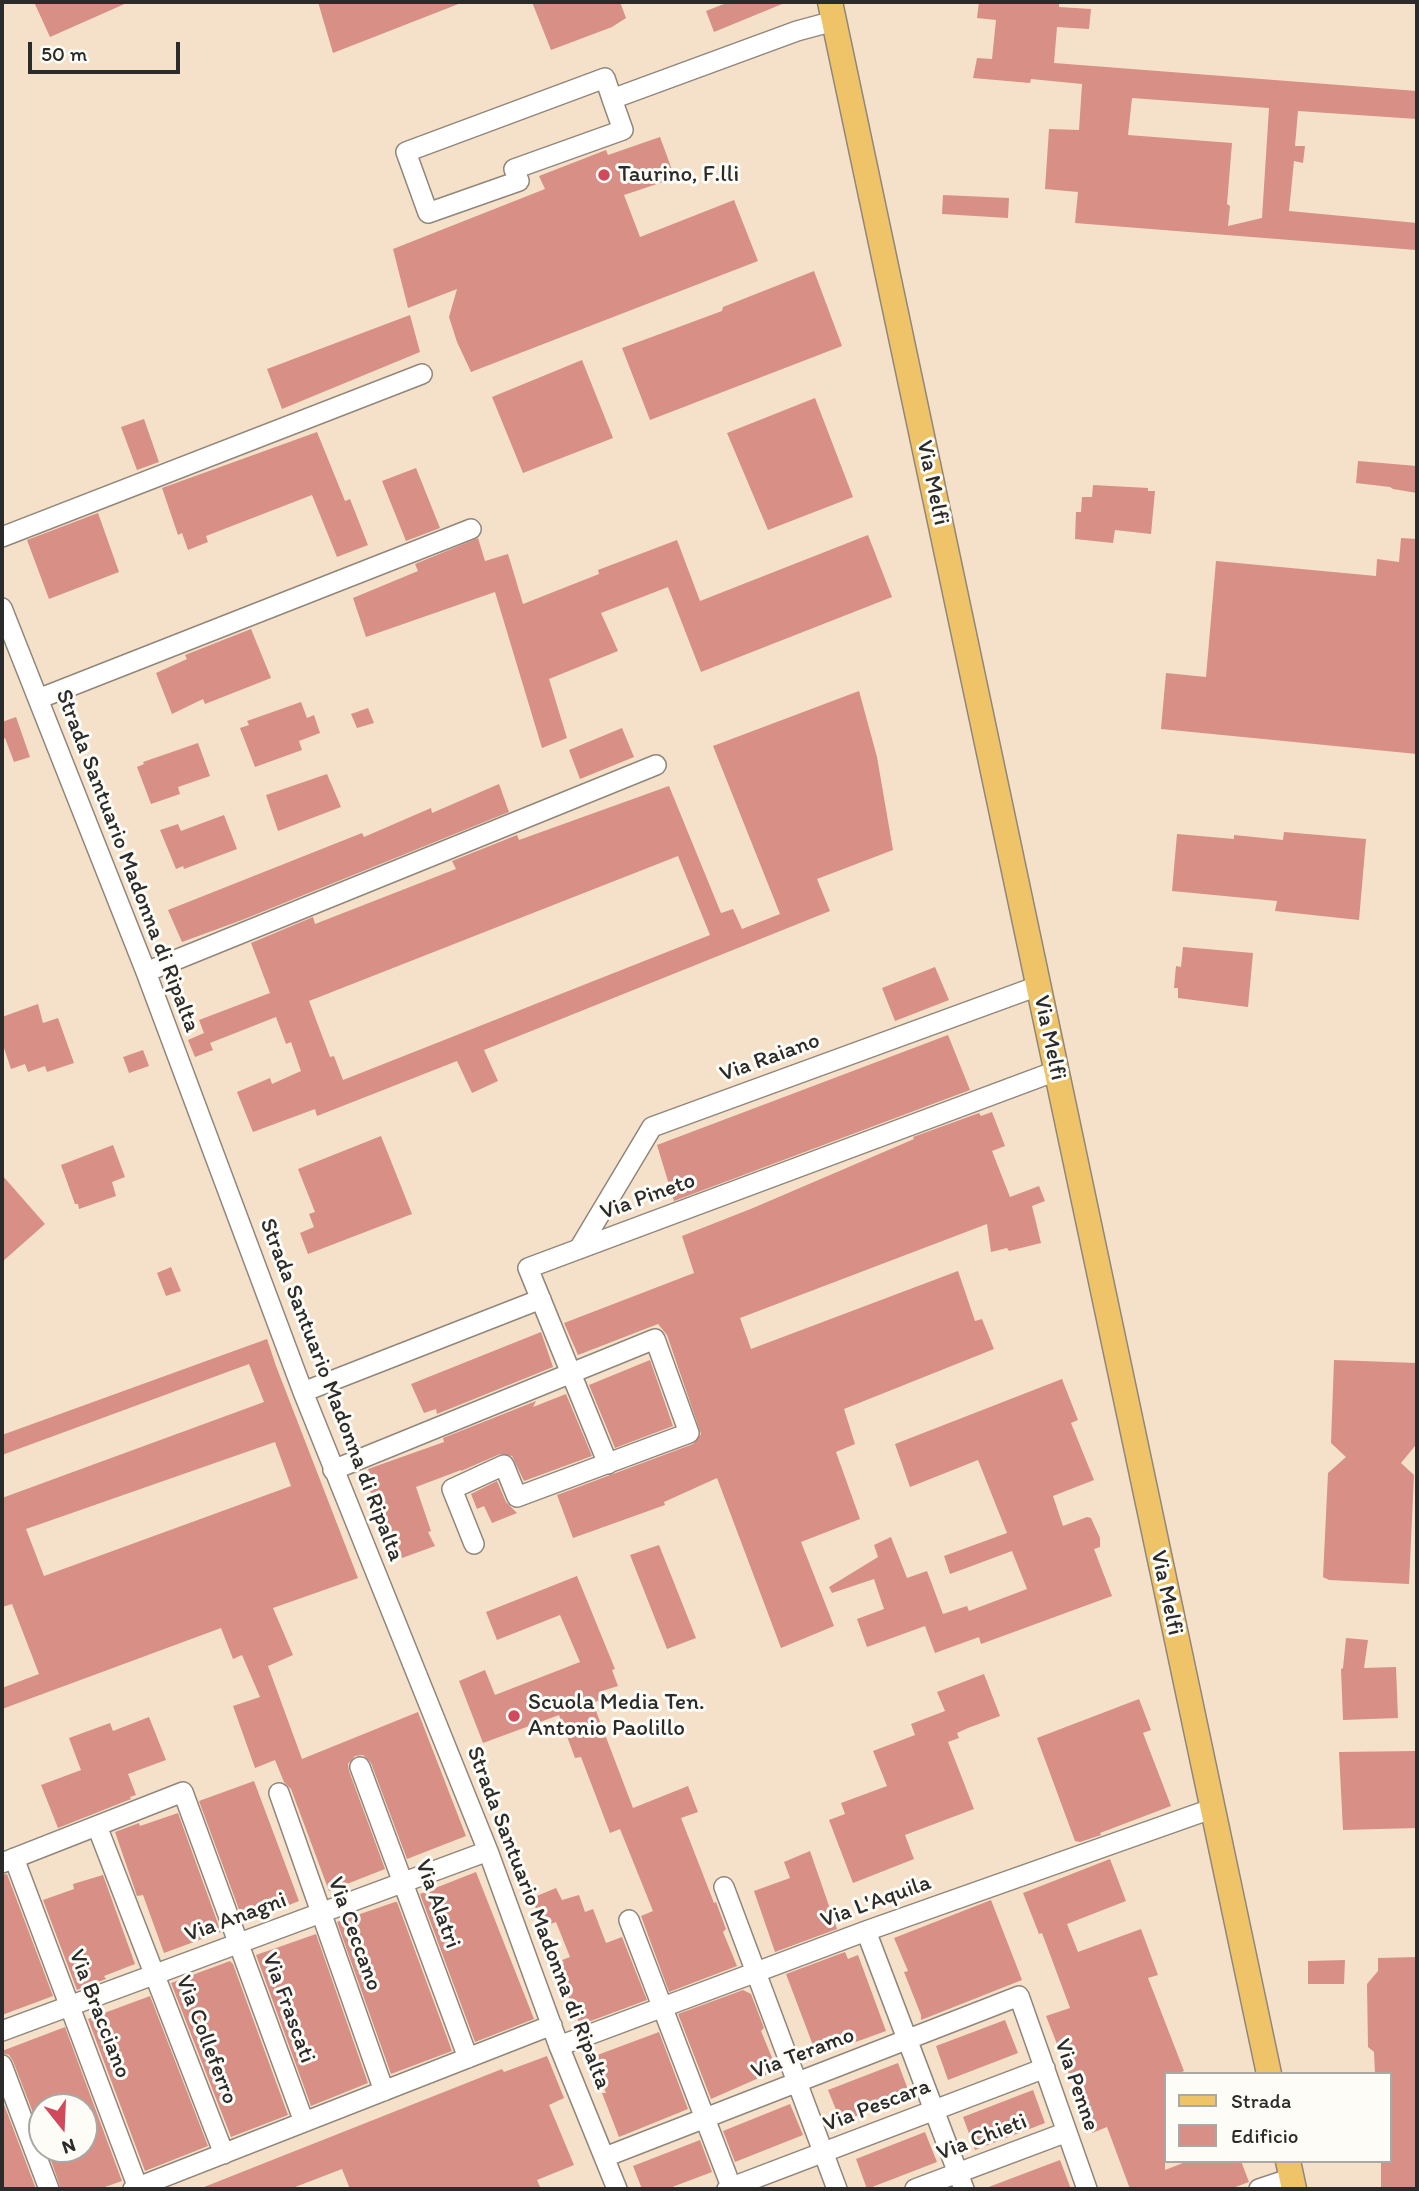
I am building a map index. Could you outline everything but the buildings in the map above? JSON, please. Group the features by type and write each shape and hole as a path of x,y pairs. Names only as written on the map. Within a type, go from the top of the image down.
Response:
{"main road":[{"name":"Via Melfi","path":"832,11 1269,2072"}],"street":[{"path":"612,99 797,31 832,11"},
{"path":"606,78 612,99 623,130 514,169 519,181 428,213 406,152 606,78"},
{"path":"2,537 422,374"},
{"path":"38,699 471,529"},
{"name":"Strada Santuario Madonna di Ripalta","path":"2,608 146,972 333,1470 488,1851 559,2046 617,2189"},
{"path":"146,972 656,765"},
{"name":"Via Raiano","path":"579,1249 652,1127 1038,986"},
{"name":"Via Pineto","path":"541,1299 528,1268 1056,1071"},
{"path":"303,1392 541,1299 569,1374 608,1464"},
{"path":"333,1470 655,1339 689,1433 517,1497 504,1465 452,1489 474,1544"},
{"name":"Via Alatri","path":"360,1767 468,2058"},
{"name":"Via Frascati","path":"97,1826 183,1792 304,2122"},
{"name":"Via Ceccano","path":"279,1793 384,2091"},
{"name":"Via L'Aquila","path":"559,2046 866,1931 1211,1809"},
{"path":"8,1861 97,1826"},
{"name":"Via Colleferro","path":"97,1826 223,2154"},
{"name":"Via Anagni","path":"2,2031 488,1851"},
{"name":"Via Bracciano","path":"8,1861 69,2006 135,2188"},
{"path":"724,1887 836,2189"},
{"path":"629,1920 730,2189"},
{"path":"866,1931 961,2181"},
{"name":"Via Teramo","path":"605,2157 1019,1996"},
{"name":"Via Penne","path":"1019,1996 1087,2189"},
{"path":"135,2188 552,2025"},
{"path":"2,2065 49,2189"},
{"name":"Via Pescara","path":"730,2189 1045,2068"},
{"name":"Via Chieti","path":"915,2189 961,2181 1067,2132"},
{"path":"1259,2189 1291,2176"}],"place":[{"name":"Taurino, F.lli","path":"604,175"},
{"name":"Scuola Media Ten. Antonio Paolillo","path":"514,1716"}]}
